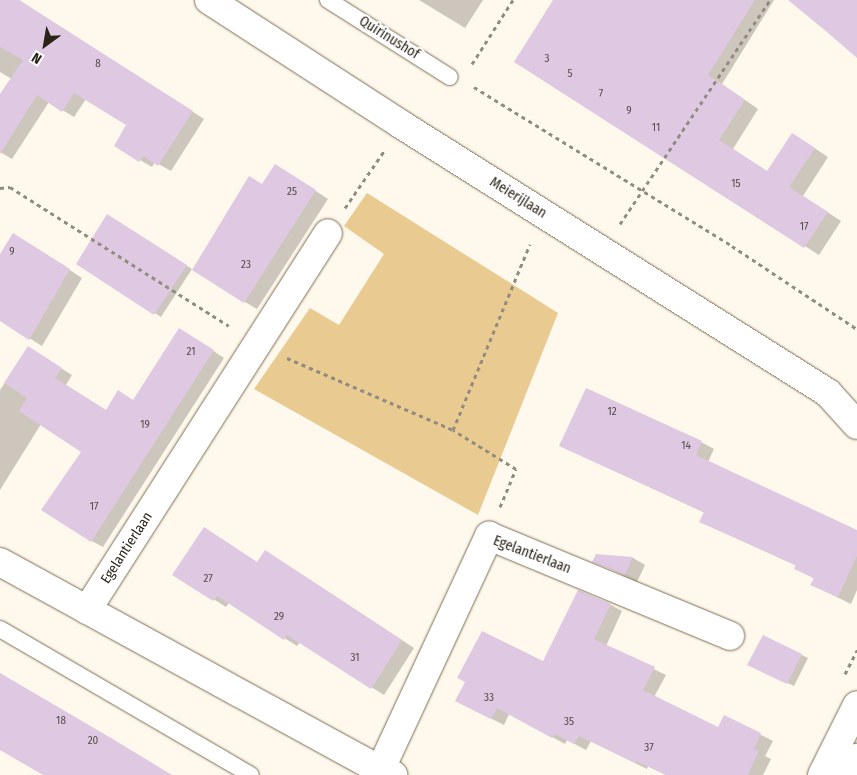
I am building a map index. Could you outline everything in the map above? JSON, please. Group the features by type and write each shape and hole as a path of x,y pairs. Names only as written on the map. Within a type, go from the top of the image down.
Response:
{"street":[{"name":"Meierijlaan","path":"210,0 543,214 828,393 857,425"},
{"name":"Egelantierlaan","path":"87,610 328,233"},
{"name":"Meierijlaan","path":"828,393 857,400"},
{"name":"Egelantierlaan","path":"0,562 384,774 489,536 730,636"},
{"path":"822,775 857,705"},
{"path":"849,775 857,758"}],"lane":[{"name":"Quirinushof","path":"328,0 450,77"},
{"path":"0,629 251,775"}],"path":[{"path":"471,66 513,0"},
{"path":"641,191 770,0"},
{"path":"468,85 483,91 732,246 857,329"},
{"path":"0,188 10,187 258,345 453,430 516,469 489,536"},
{"path":"453,430 543,214"}],"shaded area":[{"path":"367,193 558,313 478,515 254,389 310,308 339,325 384,254 344,226"}],"building":[{"path":"0,0 19,0 193,111 158,166 143,156 139,162 114,146 126,125 74,93 62,112 37,95 0,154 0,94 23,60 0,47"},
{"path":"553,0 755,0 708,75 745,100 719,140 767,171 792,133 815,148 789,187 828,212 804,248 514,62"},
{"path":"788,0 857,0 857,58 827,32"},
{"path":"275,164 316,190 244,303 192,270 249,176 262,184"},
{"path":"107,214 187,265 154,315 76,264"},
{"path":"13,233 70,269 29,340 0,321 0,254"},
{"path":"179,328 214,350 91,542 41,510 81,452 19,411 27,398 4,383 28,346 62,368 55,378 106,410 118,390 133,400"},
{"path":"586,388 702,441 696,455 857,530 857,556 838,597 810,585 814,578 794,569 796,565 699,522 704,512 559,446"},
{"path":"204,527 257,562 265,550 402,640 371,689 287,635 284,640 217,596 213,601 172,575"},
{"path":"596,554 633,557 625,575 592,562"},
{"path":"578,590 611,604 594,639 655,667 643,690 718,727 724,715 761,733 754,749 759,751 748,775 666,775 636,761 635,763 579,736 574,744 555,734 552,738 497,708 491,719 455,701 465,682 457,678 482,631 543,661"},
{"path":"763,635 802,654 787,684 747,665"},
{"path":"0,673 172,775 43,775 0,750"}]}
